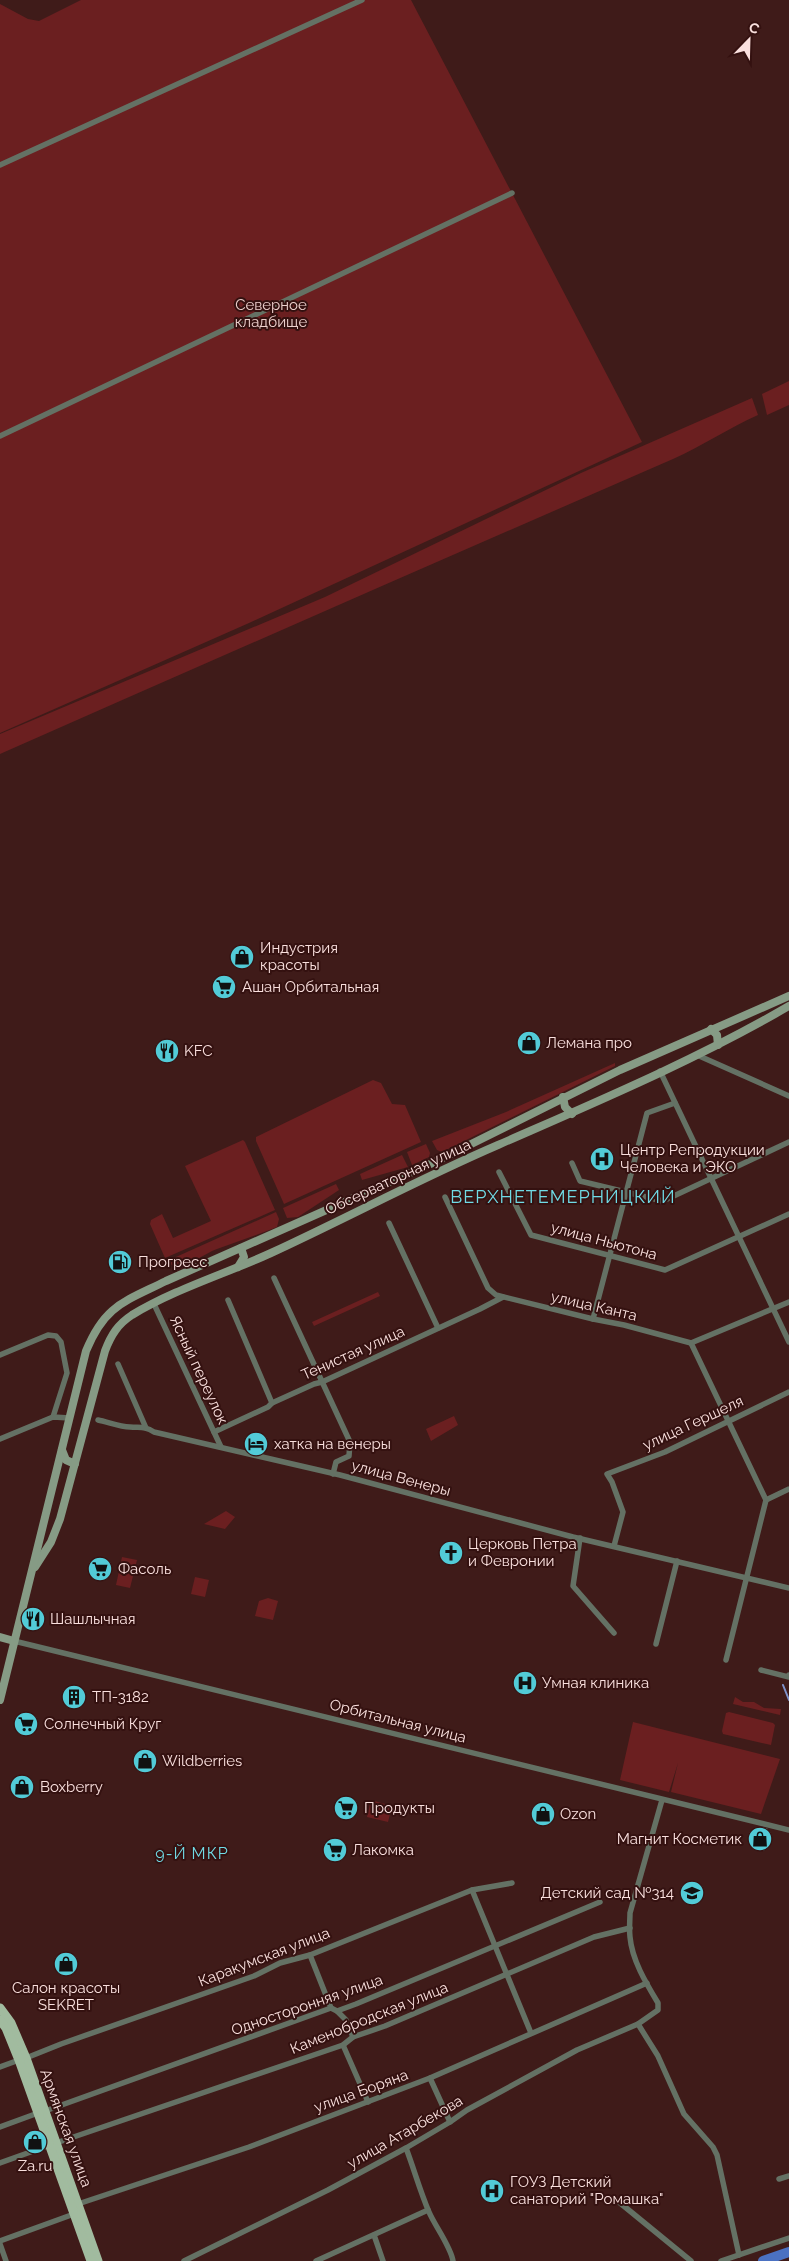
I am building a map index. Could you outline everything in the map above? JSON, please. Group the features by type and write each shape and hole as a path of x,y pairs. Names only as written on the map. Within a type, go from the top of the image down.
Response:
{"main road":[{"name":"Обсерваторная улица","path":"0,1700 86,1351 105,1316 127,1300 437,1161 564,1098 711,1029 789,996"},
{"name":"Обсерваторная улица","path":"31,1573 50,1542 60,1519 111,1336 125,1320 154,1304 269,1254 416,1182 572,1114 697,1055 789,1006"},
{"path":"711,1029 717,1035 718,1045"},
{"path":"564,1098 565,1107 572,1114"},
{"path":"238,1267 244,1257 241,1248"},
{"path":"62,1450 66,1460 75,1464"},
{"name":"Орбитальная улица","path":"0,1637 14,1640"},
{"name":"Армянская улица","path":"0,2008 11,2023 91,2261"},
{"name":"Армянская улица","path":"0,2020 3,2029 23,2059"},
{"name":"Армянская улица","path":"53,2144 78,2204 98,2261"}],"street":[{"path":"0,165 362,0"},
{"path":"0,436 512,193"},
{"path":"697,1055 789,1096"},
{"path":"660,1071 789,1342"},
{"path":"593,1319 647,1113 675,1103"},
{"path":"572,1163 580,1181 663,1201 789,1142"},
{"name":"улица Ньютона","path":"499,1172 531,1235 665,1270 789,1214"},
{"name":"улица Канта","path":"445,1197 488,1288 493,1293 593,1319 624,1325 691,1344"},
{"path":"389,1223 438,1328"},
{"path":"274,1278 350,1442 349,1456 336,1462 333,1474"},
{"name":"Тенистая улица","path":"214,1432 268,1408 272,1403 322,1382 503,1297"},
{"path":"228,1300 272,1403"},
{"path":"726,1660 766,1500 691,1344 789,1302"},
{"name":"Ясный переулок","path":"154,1304 221,1447"},
{"path":"0,1355 48,1334 56,1336 61,1342 67,1373 53,1418"},
{"path":"118,1364 146,1428"},
{"name":"улица Гершеля","path":"614,1546 623,1512 612,1482 607,1474 668,1450 789,1392"},
{"path":"0,1439 53,1418 70,1418"},
{"name":"улица Венеры","path":"98,1420 130,1427 146,1428 154,1432 333,1474 580,1538 789,1588"},
{"path":"766,1500 789,1489"},
{"path":"580,1538 572,1586 614,1633"},
{"path":"656,1644 677,1562"},
{"name":"Орбитальная улица","path":"14,1640 789,1830"},
{"path":"761,1670 789,1676"},
{"path":"647,1983 630,1938 630,1913 662,1800"},
{"name":"Каракумская улица","path":"0,2067 254,1976 280,1963 310,1955 472,1890 512,1883"},
{"path":"472,1890 497,1946 531,2033"},
{"name":"Односторонняя улица","path":"0,2126 334,2009 497,1946 600,1902"},
{"name":"Каменобродская улица","path":"0,2163 343,2045 353,2037 385,2026 508,1975 594,1937 630,1928"},
{"path":"310,1955 334,2009 346,2020 353,2037"},
{"name":"улица Атарбекова","path":"184,2261 328,2190 406,2148 467,2110 577,2050 638,2024 658,2010 658,2003 647,1983"},
{"name":"улица Боряна","path":"78,2204 249,2147 430,2078 647,1983"},
{"path":"638,2024 658,2056 684,2114 714,2147 739,2255"},
{"path":"343,2045 368,2102"},
{"path":"430,2078 450,2122"},
{"path":"406,2148 428,2210 452,2254 453,2261"},
{"path":"779,2179 789,2176"},
{"path":"614,2198 691,2261"},
{"path":"316,2261 428,2210"},
{"path":"6,2261 0,2243 74,2214"},
{"path":"374,2235 383,2261"},
{"path":"721,2261 789,2238"}],"green space":[{"name":"Северное кладбище","path":"81,0 411,0 642,442 249,623 0,733 0,4 28,19 39,21"},
{"path":"789,381 789,405 767,415 762,394"},
{"path":"752,398 758,415 684,454 0,754 0,734 325,597 581,473"},
{"path":"615,1063 615,1066 442,1152 437,1150 432,1141 506,1112"},
{"path":"373,1080 381,1083 392,1104 405,1105 421,1142 284,1204 256,1141 256,1137"},
{"path":"243,1140 275,1210 165,1258 150,1224 151,1220 162,1214 173,1238 211,1221 185,1166"},
{"path":"426,1144 430,1153 429,1157 412,1165 407,1152"},
{"path":"402,1155 408,1167 362,1180 360,1174"},
{"path":"336,1184 339,1190 298,1217 287,1218 283,1208"},
{"path":"276,1212 279,1219 277,1227 212,1251 184,1265 173,1266 167,1261"},
{"path":"378,1292 380,1296 314,1326 312,1322"},
{"path":"454,1416 458,1425 431,1441 426,1429"},
{"path":"226,1511 235,1517 225,1529 204,1524"},
{"path":"122,1557 137,1560 130,1588 116,1585"},
{"path":"195,1577 209,1580 205,1597 191,1594"},
{"path":"268,1598 278,1601 273,1620 255,1616 259,1601"},
{"path":"735,1697 743,1702 754,1702 764,1708 781,1709 780,1715 733,1704"},
{"path":"729,1712 773,1723 775,1725 771,1745 723,1734 726,1713"},
{"path":"633,1722 780,1759 761,1814 671,1792 678,1763 669,1792 620,1780"},
{"path":"371,1800 392,1806 388,1822 367,1817"}],"waterway":[{"path":"783,1685 789,1700"},
{"path":"763,2261 789,2252"}],"place":[{"name":"Индустрия красоты","path":"242,957"},
{"name":"Ашан Орбитальная","path":"224,987"},
{"name":"Лемана про","path":"529,1043"},
{"name":"KFC","path":"167,1051"},
{"name":"Центр Репродукции Человека и ЭКО","path":"602,1159"},
{"name":"Прогресс","path":"120,1262"},
{"name":"хатка на венеры","path":"256,1444"},
{"name":"Церковь Петра и Февронии","path":"451,1553"},
{"name":"Фасоль","path":"100,1569"},
{"name":"Шашлычная","path":"33,1619"},
{"name":"Умная клиника","path":"525,1683"},
{"name":"ТП-3182","path":"74,1697"},
{"name":"Солнечный Круг","path":"26,1724"},
{"name":"Wildberries","path":"145,1761"},
{"name":"Boxberry","path":"22,1787"},
{"name":"Продукты","path":"346,1808"},
{"name":"Ozon","path":"543,1814"},
{"name":"Магнит Косметик","path":"760,1839"},
{"name":"Лакомка","path":"335,1850"},
{"name":"Детский сад №314","path":"692,1893"},
{"name":"Салон красоты SEKRET","path":"66,1964"},
{"name":"Za.ru","path":"35,2142"},
{"name":"ГОУЗ Детский санаторий \"Ромашка\"","path":"492,2191"}],"district":[{"name":"ВЕРХНЕТЕМЕРНИЦКИЙ","path":"563,1196"},
{"name":"9-Й МКР","path":"192,1853"}]}
